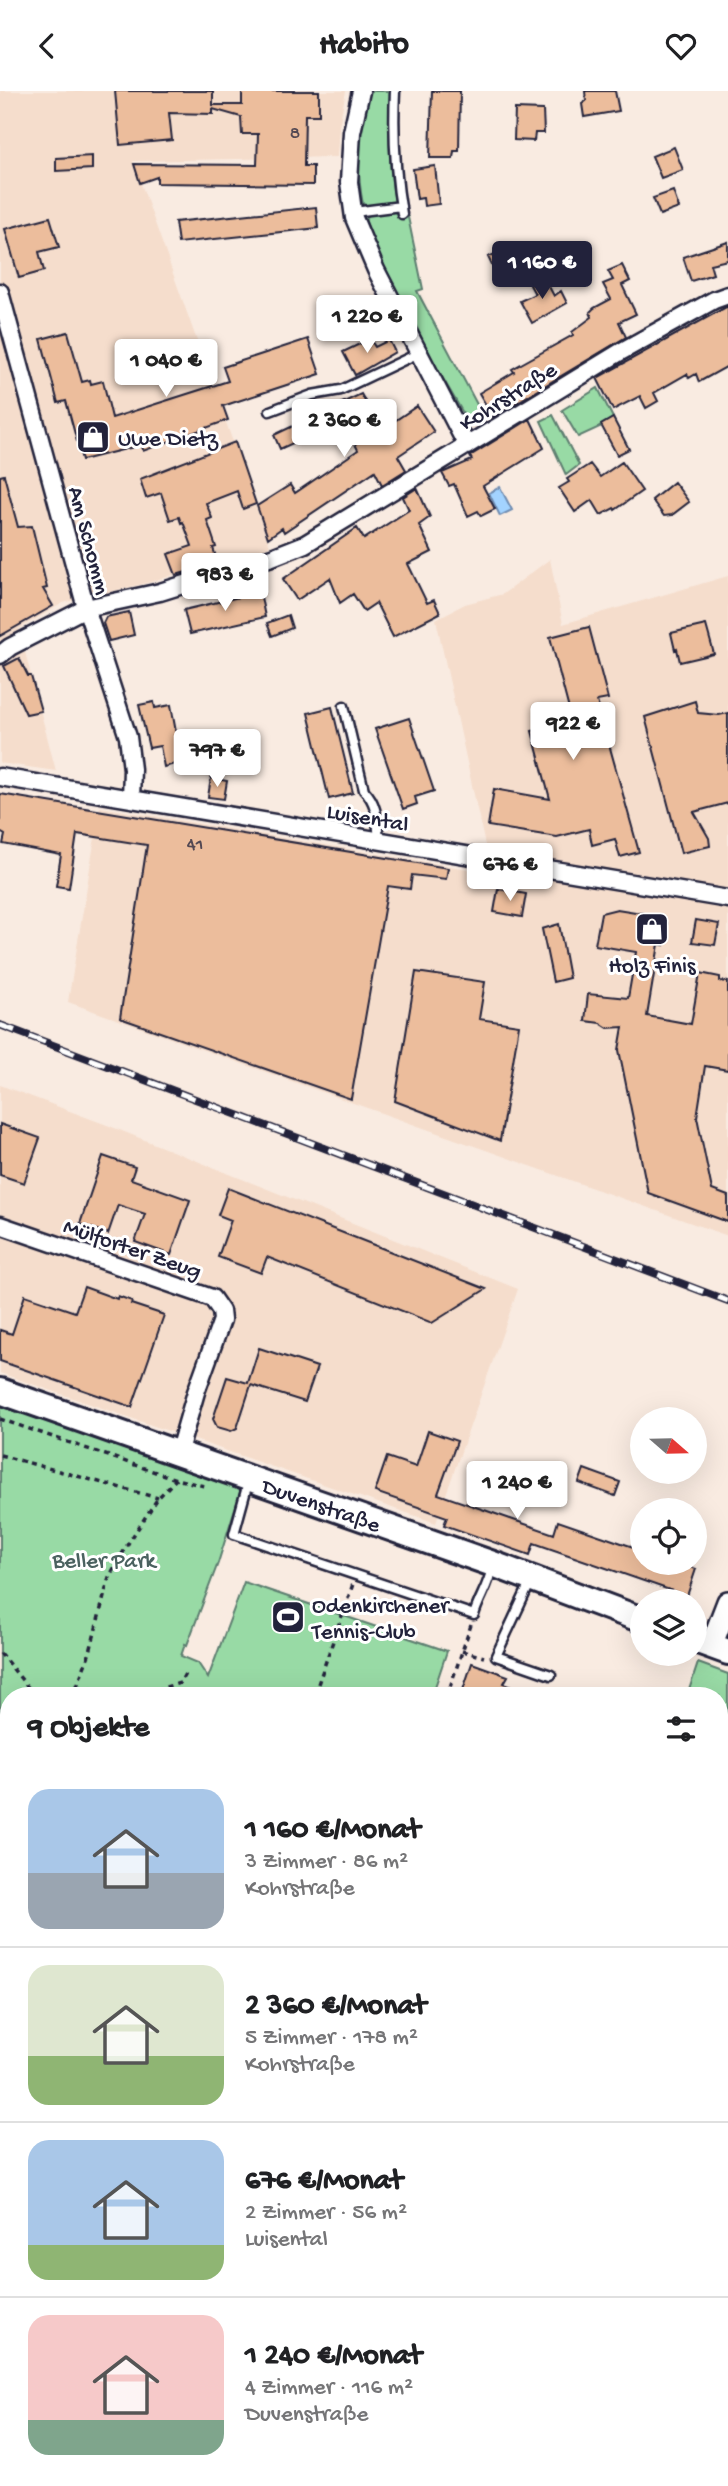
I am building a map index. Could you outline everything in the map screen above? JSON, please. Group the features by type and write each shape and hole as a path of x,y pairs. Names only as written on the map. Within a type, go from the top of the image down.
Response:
{"main road":[{"name":"Duvenstraße","path":"0,1391 493,1564 630,1615"},
{"path":"711,1646 728,1602"}],"street":[{"path":"361,91 352,132 349,182 354,212 365,249 467,446"},
{"name":"Am Schomm","path":"0,292 86,608 128,737 132,769 131,799"},
{"name":"Kohrstraße","path":"0,655 10,647 86,608 160,592 305,544 622,351 714,300 728,295"},
{"name":"Luisental","path":"0,777 728,899"},
{"name":"Mülforter Zeug","path":"0,1225 212,1298 218,1303 221,1311 220,1328 196,1392 186,1457"}],"lane":[{"path":"354,212 401,210 394,123 395,91"},
{"path":"270,411 312,395 341,390 419,353"},
{"path":"344,706 364,790 373,799 379,841"},
{"path":"249,1480 234,1534 474,1615 478,1601 490,1580 493,1564"},
{"path":"532,1578 496,1655 551,1675"}],"path":[{"path":"0,1455 158,1498"},
{"path":"77,1687 90,1653 109,1577 128,1542 186,1457"},
{"path":"318,1684 356,1576"},
{"path":"450,1687 474,1615"},
{"path":"462,1651 489,1658"},
{"path":"0,1653 28,1687"},
{"path":"166,1687 180,1683 187,1670"}],"shaded area":[{"path":"0,91 346,91 339,126 337,157 133,161 270,546 151,582 63,603 19,629 56,771 0,763"},
{"path":"550,559 563,624 728,576 728,1236 68,1002 100,807 491,873 436,619 465,604 503,594"},
{"path":"0,1085 518,1289 436,1523 0,1373"}],"green space":[{"path":"368,91 391,91 391,175 395,202 371,207 363,204 359,176 361,133"},
{"path":"397,211 399,218 408,217 423,289 417,291 481,412 467,420 378,255 365,219 369,215"},
{"path":"598,388 613,418 578,437 562,410"},
{"path":"553,415 579,465 566,475 541,421"},
{"name":"Beller Park","path":"0,1402 242,1486 218,1563 181,1656 198,1663 208,1678 244,1582 447,1651 435,1687 0,1687"},
{"path":"697,1666 706,1666 728,1674 728,1687 690,1687"}],"water":[{"path":"500,487 512,510 500,516 489,493"}],"building":[{"path":"115,91 213,91 213,105 242,105 242,91 319,91 319,115 305,115 304,166 313,166 313,185 157,183 157,177 140,183 134,164 257,165 258,134 242,134 241,117 213,109 213,114 169,113 172,140 120,145"},
{"path":"432,91 460,91 459,151 454,151 453,158 430,158"},
{"path":"585,91 615,91 619,111 584,117 582,104 586,101"},
{"path":"515,109 543,110 544,133 535,133 534,141 514,140"},
{"path":"674,147 683,170 661,178 652,156"},
{"path":"92,156 92,169 56,171 56,158"},
{"path":"435,166 439,204 424,206 423,198 417,199 413,169"},
{"path":"673,191 679,208 660,215 653,198"},
{"path":"316,207 318,228 178,243 175,222"},
{"path":"50,217 59,247 39,252 44,271 19,278 5,229"},
{"path":"728,242 728,260 710,264 713,274 691,281 683,257"},
{"path":"509,248 521,273 500,282 488,257"},
{"path":"622,265 630,281 622,285 636,314 619,322 626,337 493,417 479,393 514,372 512,369 573,335 572,332 592,317 590,312 594,308 611,299 603,284 613,280 608,271"},
{"path":"545,279 554,296 561,291 567,303 532,323 520,301 535,294 530,285"},
{"path":"728,306 728,366 699,382 696,374 689,378 687,374 654,393 658,401 646,408 640,396 613,410 597,378"},
{"path":"68,332 82,382 90,380 91,384 103,381 112,418 228,381 223,367 308,339 320,374 223,406 228,420 143,451 142,445 82,460 66,401 58,403 41,339"},
{"path":"370,339 375,347 389,340 395,352 355,375 343,352"},
{"path":"361,394 381,430 417,406 434,432 398,456 406,470 382,485 375,471 284,532 282,528 268,538 257,506 290,485 295,493 358,450 343,420 280,449 274,435"},
{"path":"613,418 629,449 617,455 601,425"},
{"path":"530,419 544,448 483,486 495,509 481,516 478,511 468,516 454,484 449,486 442,473 472,460 470,456"},
{"path":"235,442 256,504 243,509 237,491 206,503 212,518 207,520 218,563 176,575 168,554 192,546 183,522 181,523 179,517 170,520 161,493 146,498 140,479"},
{"path":"622,462 642,491 615,510 614,508 601,515 592,500 575,512 559,488 569,482 567,479 590,464 600,477"},
{"path":"4,475 18,527 32,526 47,588 43,589 53,606 0,636 0,476"},
{"path":"674,482 689,502 672,515 664,516 652,500"},
{"path":"417,488 430,517 419,525 432,552 408,564 427,603 434,600 440,613 393,637 376,603 364,611 353,594 340,603 330,578 297,600 283,579 357,528 364,539 409,510 403,497"},
{"path":"260,592 265,617 190,634 184,610"},
{"path":"129,612 134,635 109,641 103,623 106,617"},
{"path":"288,615 292,628 272,636 267,623"},
{"path":"706,625 714,654 680,662 671,633"},
{"path":"589,627 608,699 597,701 639,852 620,857 615,839 592,845 589,829 557,837 488,826 494,789 550,799 532,731 572,721 550,637"},
{"path":"19,658 28,676 31,676 41,711 26,714 4,666"},
{"path":"695,701 698,713 728,713 728,803 694,812 709,838 710,846 681,853 645,717"},
{"path":"154,702 155,708 171,705 178,743 189,741 193,759 164,767 160,746 149,748 139,705"},
{"path":"332,707 353,793 329,799 308,713"},
{"path":"409,718 434,791 415,797 417,804 403,809 375,729"},
{"path":"211,778 227,781 224,799 208,797"},
{"path":"0,794 448,868 446,879 412,875 410,889 388,886 351,1099 120,1018 147,845 77,834 69,888 56,886 61,855 3,844 5,835 0,832"},
{"path":"498,889 526,894 522,917 494,912"},
{"path":"617,909 642,913 641,918 667,923 664,945 659,944 647,1016 691,1024 700,973 720,977 720,981 728,982 728,1070 705,1066 697,1117 712,1190 728,1196 728,1222 648,1193 619,1050 623,1027 608,1028 600,1023 585,1021 588,994 628,998 636,952 595,945 601,913"},
{"path":"696,920 719,924 715,945 692,942"},
{"path":"559,924 569,978 553,982 542,929"},
{"path":"416,972 485,982 479,1019 519,1025 500,1141 395,1101"},
{"path":"0,1124 40,1138 24,1183 0,1175"},
{"path":"103,1156 135,1167 131,1179 190,1200 171,1255 135,1242 145,1214 118,1205 108,1234 80,1224"},
{"path":"228,1188 486,1289 432,1323 267,1257 261,1273 218,1257 231,1220 218,1215"},
{"path":"84,1287 117,1299 118,1296 132,1301 131,1304 164,1315 132,1407 0,1361 0,1330 12,1334 25,1295 75,1312"},
{"path":"259,1348 317,1367 305,1402 251,1385 237,1428 231,1431 217,1427 213,1419 227,1377 248,1383"},
{"path":"428,1431 457,1441 438,1494 554,1534 558,1521 630,1546 630,1575 694,1575 689,1589 667,1589 534,1543 530,1555 444,1525 447,1517 375,1492 387,1457 416,1467"},
{"path":"584,1469 620,1482 615,1496 579,1483"},
{"path":"472,1663 508,1676 504,1683 515,1687 464,1687"}],"railway":[{"path":"0,1025 728,1301"}],"place":[{"name":"Uwe Dietz","path":"93,437"},
{"name":"Holz Finis","path":"652,929"},
{"name":"Odenkirchener Tennis-Club","path":"288,1617"}]}
